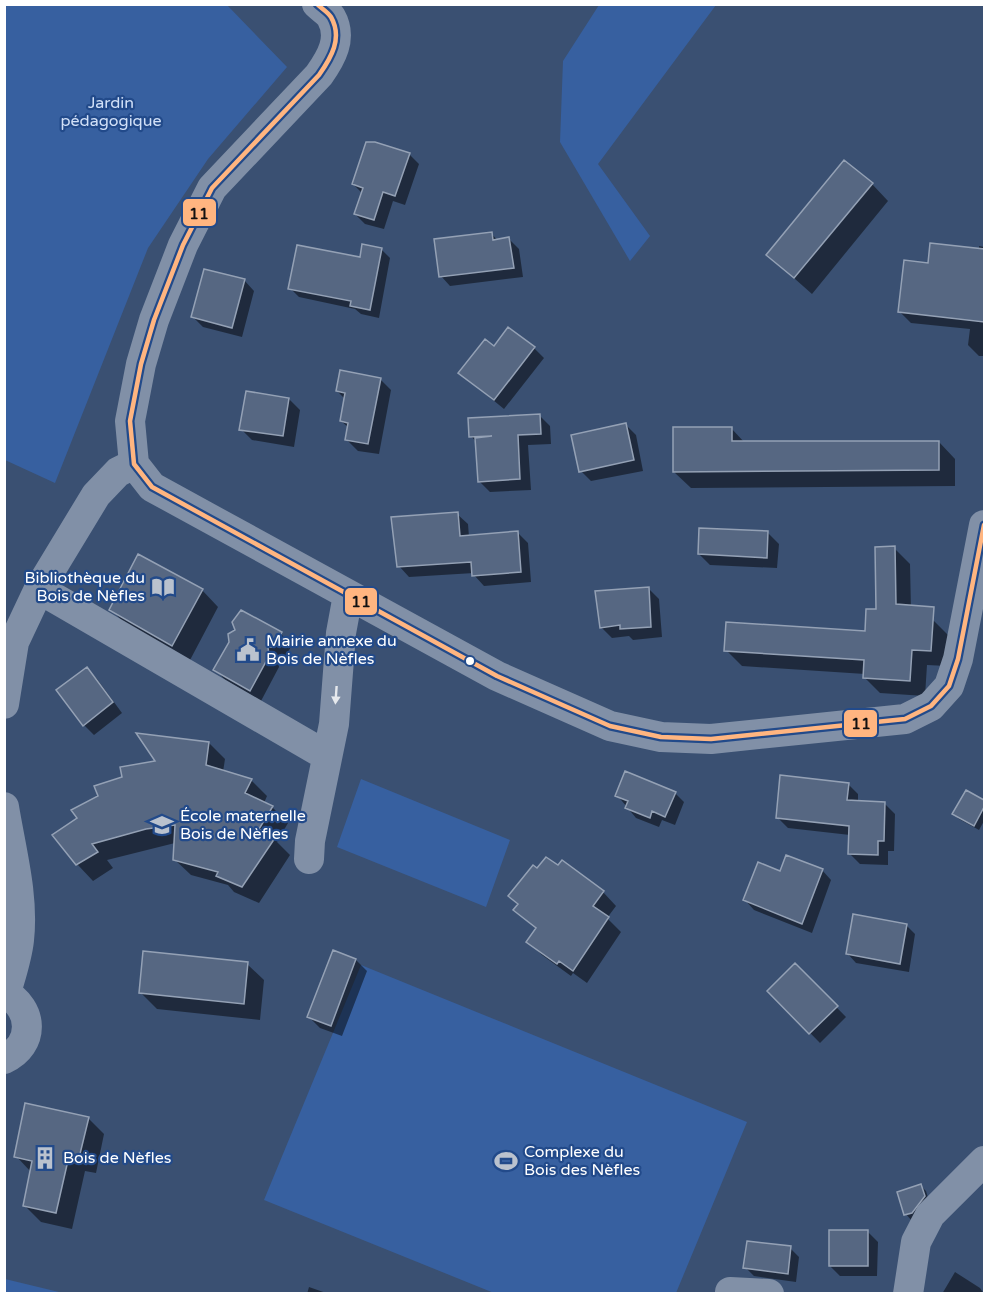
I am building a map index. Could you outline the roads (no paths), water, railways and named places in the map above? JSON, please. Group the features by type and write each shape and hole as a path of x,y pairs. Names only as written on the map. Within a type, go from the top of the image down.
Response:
{"street":[{"path":"317,4 330,16 336,33 333,54 319,75 212,188 183,245 154,320 141,364 130,421 134,464 152,487 497,676 610,726 661,737 711,739 905,719 931,706 949,686 958,659 984,525"},
{"path":"4,704 14,642 39,589 96,495 118,472 134,464"},
{"path":"39,589 327,756"},
{"path":"309,859 310,841 334,724 341,633 348,595"},
{"path":"4,807 18,897 20,931 16,960 5,993 20,1004 27,1027 26,1036 20,1048 4,1059"},
{"path":"908,1293 916,1242 930,1215 984,1161"},
{"path":"730,1292 769,1293"}],"place":[{"name":"Bibliothèque du Bois de Nèfles","path":"163,587"},
{"name":"Mairie annexe du Bois de Nèfles","path":"248,650"},
{"name":"École maternelle Bois de Nèfles","path":"162,825"},
{"name":"Bois de Nèfles","path":"45,1158"},
{"name":"Complexe du Bois des Nèfles","path":"506,1161"}],"park label":[{"name":"Jardin pédagogique","path":"111,112"}]}
